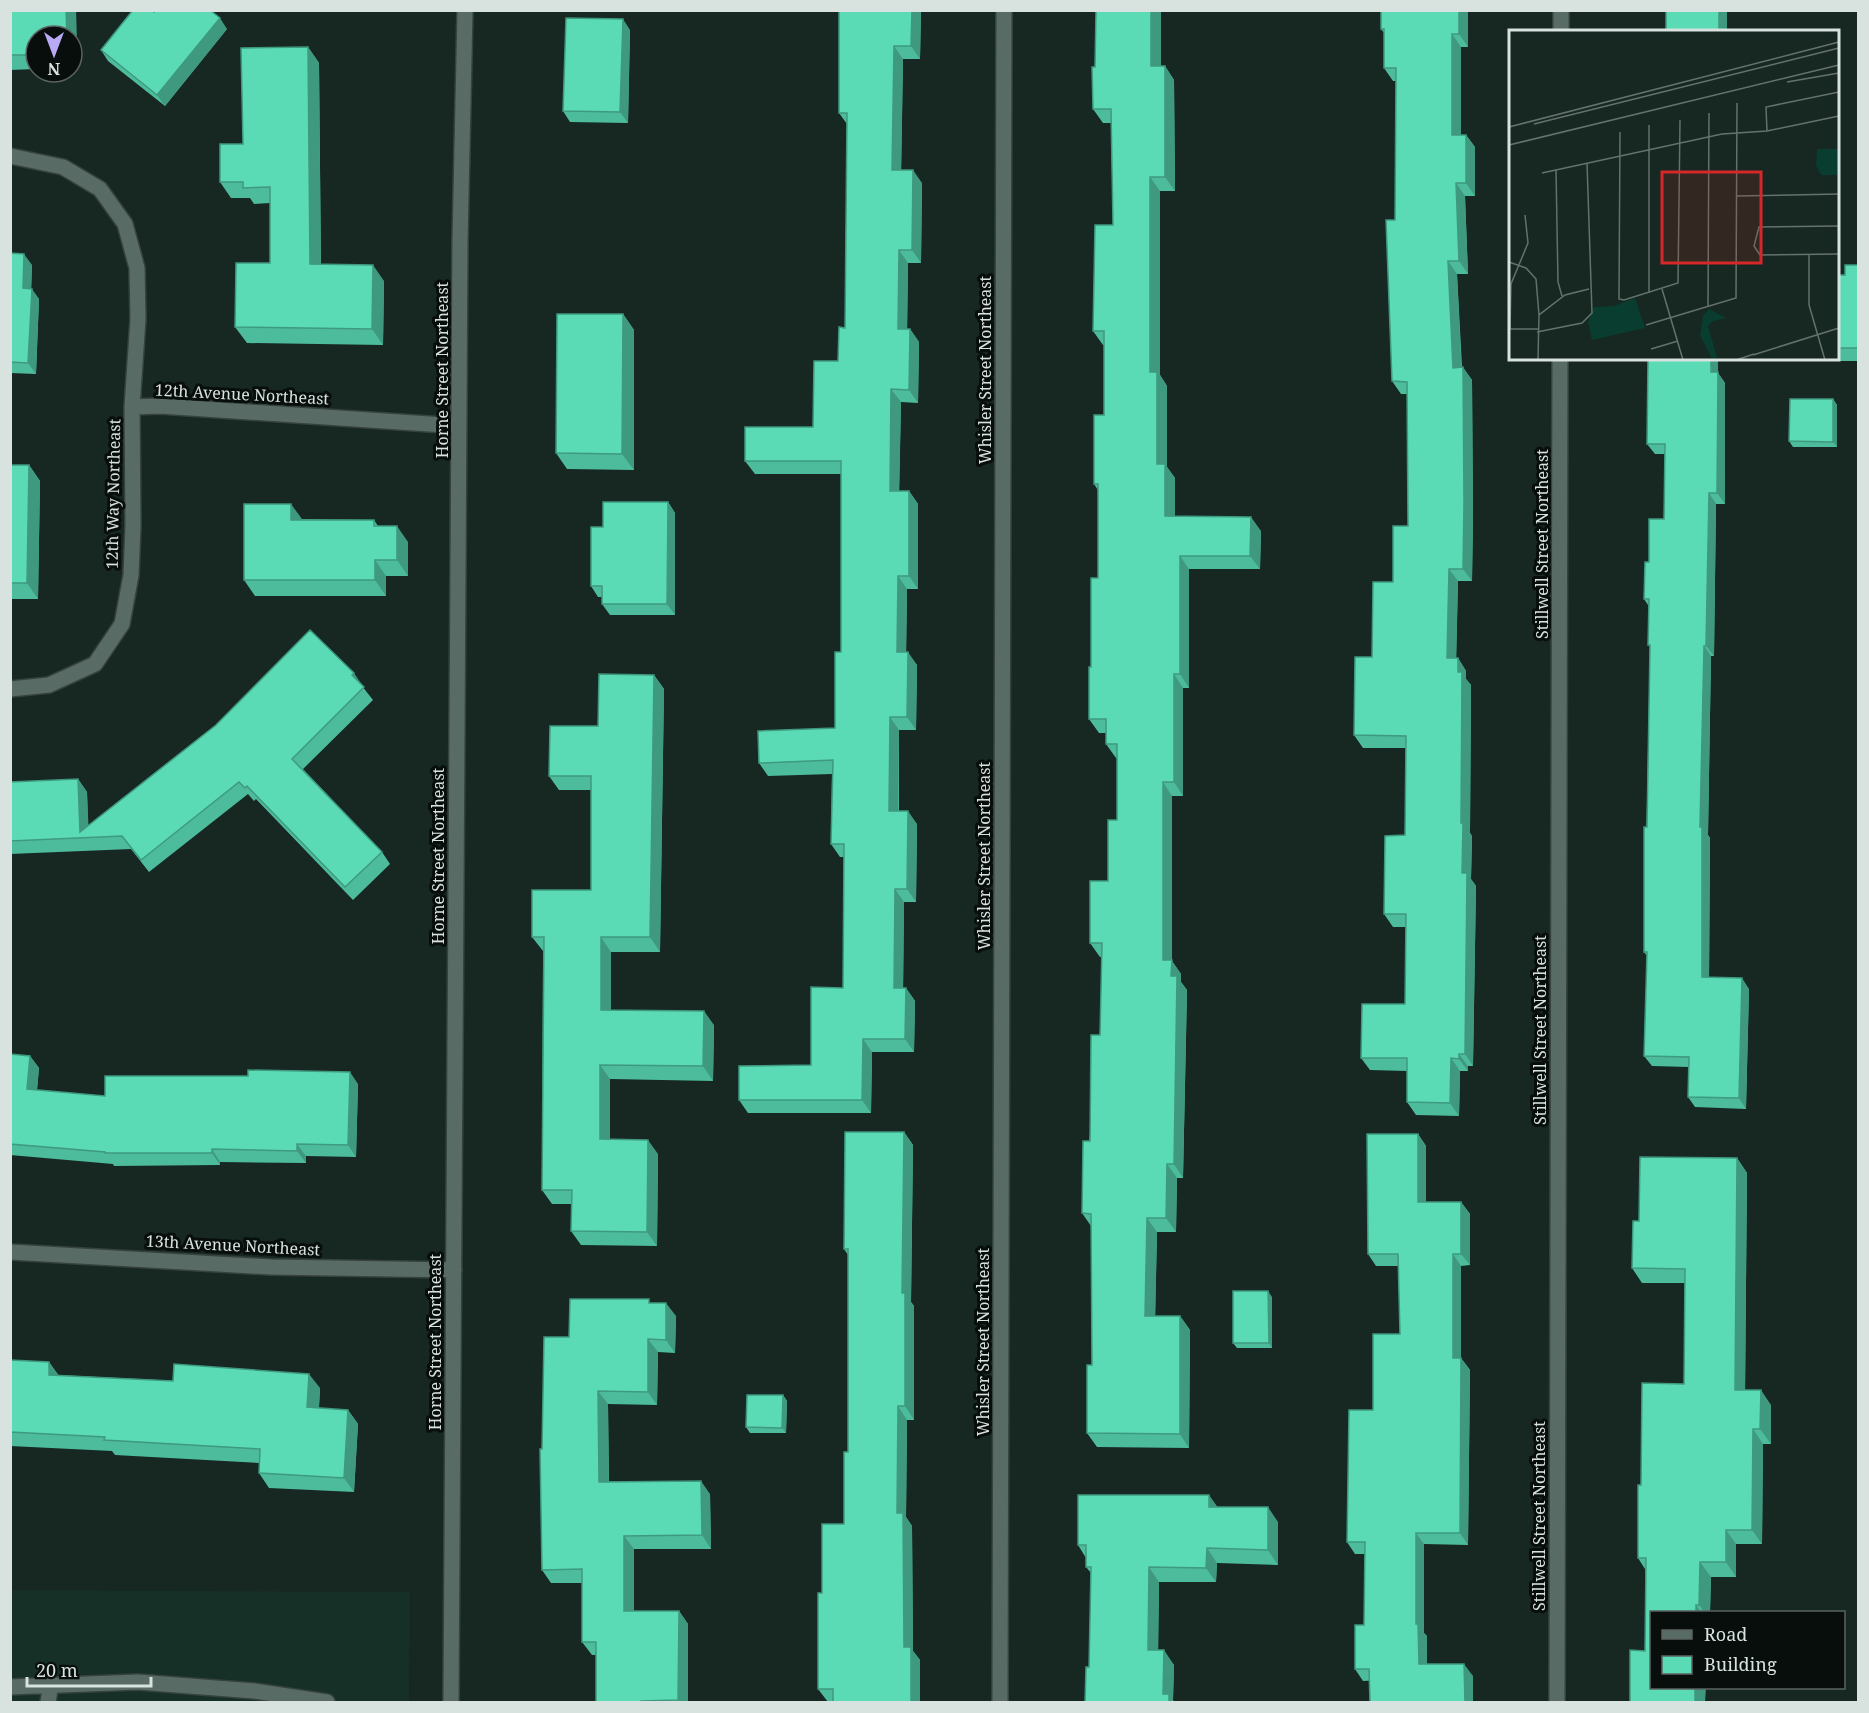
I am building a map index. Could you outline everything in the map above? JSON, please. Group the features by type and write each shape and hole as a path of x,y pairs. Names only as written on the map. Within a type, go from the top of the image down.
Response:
{"street":[{"name":"Horne Street Northeast","path":"451,1702 459,426 465,10"},
{"name":"Whisler Street Northeast","path":"1000,1702 1004,10"},
{"path":"1561,10 1561,30"},
{"name":"12th Avenue Northeast","path":"10,156 63,167 72,172 100,189 125,224 137,268 138,319 132,407 160,406 459,426"},
{"name":"Stillwell Street Northeast","path":"1557,1702 1560,360"},
{"name":"12th Way Northeast","path":"10,689 49,685 95,664 122,624 131,565 133,526 132,407"},
{"name":"13th Avenue Northeast","path":"10,1252 271,1267 454,1270"},
{"path":"10,1687 138,1682 254,1691 327,1702"},
{"path":"48,1702 51,1684"}],"shaded area":[{"path":"11,1590 410,1592 409,1702 11,1702"}],"building":[{"path":"10,10 66,10 67,24 24,24 24,55 10,55"},
{"path":"133,10 152,10 154,12 156,10 210,10 220,18 157,95 101,50"},
{"path":"839,10 912,10 911,46 894,46 892,170 913,170 912,250 899,250 898,329 910,329 909,390 891,389 890,491 909,491 909,576 898,576 897,652 908,652 907,717 890,717 889,811 908,811 907,889 895,889 894,988 906,988 905,1039 863,1039 862,1100 739,1100 739,1066 811,1065 811,987 843,988 844,844 831,844 833,760 759,763 758,731 835,728 835,652 841,652 841,461 745,461 745,427 813,427 814,361 838,361 839,327 845,328 847,113 839,113"},
{"path":"1096,10 1151,10 1151,66 1165,66 1165,177 1150,177 1150,372 1157,372 1157,464 1165,464 1165,516 1251,517 1250,556 1180,556 1180,674 1174,674 1174,782 1163,782 1163,960 1172,960 1171,976 1177,976 1174,1164 1167,1164 1166,1218 1147,1218 1145,1316 1180,1316 1180,1434 1087,1433 1087,1365 1092,1365 1091,1214 1082,1213 1083,1141 1090,1141 1091,1035 1100,1035 1102,943 1090,943 1090,881 1108,881 1108,820 1117,820 1117,744 1106,744 1106,719 1089,719 1091,578 1098,578 1098,484 1094,484 1094,415 1104,415 1104,331 1093,331 1095,225 1113,225 1111,109 1093,109 1092,67 1095,67"},
{"path":"1381,10 1459,10 1459,34 1452,34 1452,135 1466,135 1466,183 1456,183 1459,261 1448,261 1453,368 1463,367 1463,569 1449,569 1447,658 1458,658 1458,672 1462,672 1462,873 1467,873 1465,1054 1459,1054 1459,1059 1451,1058 1450,1103 1407,1102 1407,1058 1361,1058 1362,1004 1405,1004 1406,914 1384,914 1385,836 1405,835 1406,736 1354,735 1355,657 1372,657 1373,582 1393,582 1393,526 1408,526 1407,382 1392,381 1386,220 1395,220 1396,68 1384,68 1384,29 1381,29"},
{"path":"1666,10 1719,10 1719,30 1666,30"},
{"path":"566,18 623,19 620,112 563,111"},
{"path":"308,47 310,264 373,265 372,329 235,327 236,263 270,263 270,187 243,188 243,182 220,182 220,144 243,144 241,48"},
{"path":"10,253 24,254 23,288 32,289 28,363 10,362"},
{"path":"1845,265 1858,265 1858,348 1839,348 1839,275 1845,275"},
{"path":"557,314 623,314 622,454 556,453"},
{"path":"1648,360 1711,360 1711,372 1718,372 1717,493 1709,493 1706,646 1704,646 1700,827 1702,827 1702,977 1742,978 1739,1098 1688,1097 1689,1057 1644,1056 1647,952 1644,952 1644,827 1647,827 1650,645 1648,645 1649,599 1644,599 1645,562 1649,562 1649,519 1664,519 1665,444 1647,444"},
{"path":"1790,399 1833,399 1833,442 1789,441"},
{"path":"10,465 29,465 27,583 10,583"},
{"path":"603,502 668,502 667,604 602,604 602,586 591,586 591,527 603,527"},
{"path":"244,504 291,504 291,520 374,520 374,526 397,526 397,560 375,560 375,580 244,580"},
{"path":"310,630 354,673 352,675 364,687 292,759 382,852 345,887 247,786 245,788 239,782 141,860 122,836 10,841 10,782 78,779 80,832 216,725"},
{"path":"599,674 654,675 650,937 601,937 601,1010 704,1011 703,1066 600,1065 600,1139 648,1140 647,1232 571,1231 572,1190 542,1190 544,937 532,937 532,890 591,890 591,776 549,776 550,726 598,726"},
{"path":"10,1054 30,1056 27,1089 105,1096 105,1076 248,1076 248,1070 350,1072 348,1145 297,1144 297,1151 212,1149 212,1153 105,1153 10,1144"},
{"path":"845,1132 904,1132 902,1293 905,1293 905,1406 898,1406 897,1513 903,1513 904,1647 911,1647 911,1702 833,1702 833,1689 818,1689 818,1593 822,1593 822,1524 844,1524 844,1452 848,1452 848,1249 844,1249"},
{"path":"1367,1134 1418,1134 1418,1202 1461,1202 1461,1254 1453,1254 1453,1358 1461,1358 1460,1533 1416,1533 1416,1624 1418,1624 1419,1664 1464,1664 1465,1702 1370,1702 1369,1669 1355,1669 1355,1625 1364,1625 1365,1542 1347,1542 1349,1410 1373,1410 1373,1334 1400,1334 1398,1254 1368,1254"},
{"path":"1640,1157 1737,1158 1735,1390 1761,1390 1760,1429 1753,1429 1752,1530 1726,1530 1726,1562 1700,1562 1699,1605 1696,1605 1696,1611 1650,1611 1650,1689 1695,1689 1695,1702 1630,1702 1630,1650 1645,1651 1646,1558 1638,1558 1642,1383 1684,1384 1685,1269 1632,1268 1633,1221 1639,1221"},
{"path":"1233,1291 1268,1291 1269,1343 1233,1343"},
{"path":"570,1299 649,1299 649,1303 666,1303 666,1340 648,1339 648,1392 598,1391 599,1482 701,1481 702,1535 624,1536 624,1611 679,1611 678,1700 596,1702 596,1642 582,1642 582,1569 542,1570 540,1449 542,1449 544,1337 569,1337"},
{"path":"10,1360 49,1362 49,1375 173,1381 174,1364 309,1374 307,1407 348,1410 344,1478 259,1473 260,1449 10,1432"},
{"path":"747,1395 783,1395 782,1428 746,1427"},
{"path":"1078,1495 1209,1495 1209,1507 1268,1507 1268,1550 1207,1548 1206,1568 1149,1567 1148,1650 1164,1650 1163,1694 1169,1694 1169,1702 1085,1702 1086,1667 1089,1667 1091,1567 1086,1567 1086,1545 1078,1545"}]}
